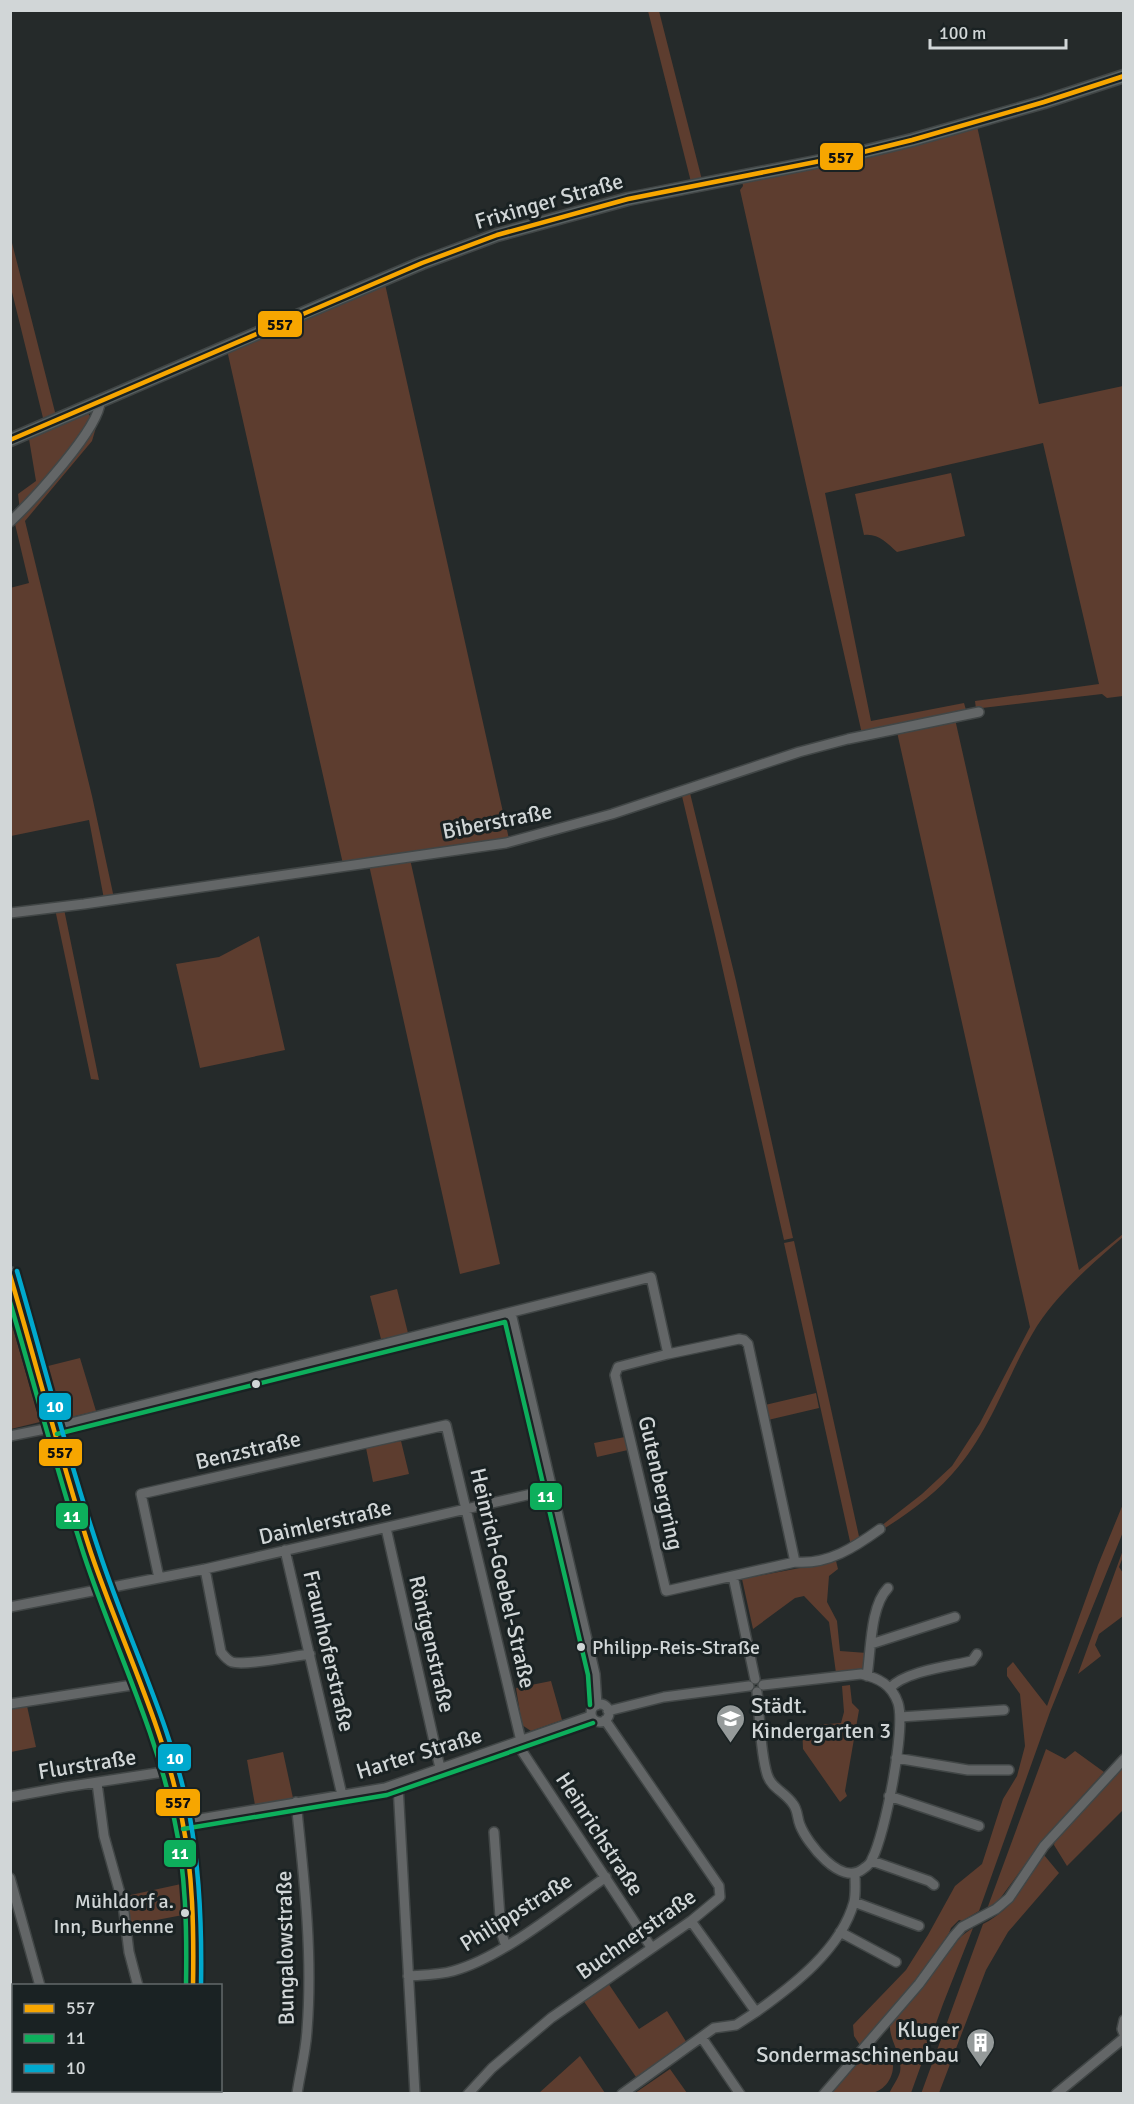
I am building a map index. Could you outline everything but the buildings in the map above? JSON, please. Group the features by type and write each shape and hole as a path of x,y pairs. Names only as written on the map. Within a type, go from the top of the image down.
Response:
{"street":[{"name":"Frixinger Straße","path":"10,440 422,263 497,235 628,199 851,155 912,140 1124,76"},
{"path":"10,522 47,484 95,422 100,400"},
{"name":"Biberstraße","path":"10,913 506,843 612,814 799,752 848,739 979,712"},
{"path":"10,1273 91,1552 170,1771 182,1822 191,1899 193,1984"},
{"path":"10,1436 55,1427 651,1277 668,1354"},
{"path":"511,1313 595,1674 597,1705"},
{"name":"Gutenbergring","path":"795,1562 748,1344 739,1339 618,1367 615,1375 666,1591 795,1562 828,1558 846,1552 880,1529"},
{"name":"Heinrich-Goebel-Straße","path":"447,1425 519,1741"},
{"name":"Benzstraße","path":"159,1578 141,1494 447,1425"},
{"name":"Daimlerstraße","path":"10,1607 205,1569 553,1489"},
{"name":"Röntgenstraße","path":"386,1528 440,1768"},
{"name":"Fraunhoferstraße","path":"285,1550 342,1795"},
{"path":"205,1569 221,1652 225,1659 233,1663 244,1663 310,1654"},
{"path":"733,1576 756,1685 768,1778 793,1803 800,1826 825,1861 836,1869 855,1874"},
{"path":"867,1676 879,1600 888,1588"},
{"path":"872,1644 954,1617"},
{"path":"890,1688 908,1676 972,1661 977,1654"},
{"path":"607,1715 604,1705 597,1705 592,1709 591,1716 599,1722 607,1715 664,1697 853,1674 867,1676 885,1683 898,1705 900,1717 896,1758 885,1816 872,1861 855,1874"},
{"path":"10,1704 139,1684"},
{"path":"900,1717 1004,1710"},
{"name":"Buchnerstraße","path":"474,2091 492,2068 551,2018 691,1921 718,1900 721,1892 607,1715"},
{"name":"Harter Straße","path":"182,1822 398,1785 440,1768 591,1716"},
{"name":"Heinrichstraße","path":"519,1741 651,1947"},
{"path":"896,1758 968,1770 1009,1770"},
{"path":"824,2094 919,1984 962,1927 990,1913 1009,1898 1044,1846 1124,1759"},
{"name":"Flurstraße","path":"10,1797 170,1771"},
{"path":"97,1783 104,1836 123,1904 129,1952 137,1984"},
{"path":"398,1785 415,2094"},
{"path":"889,1796 979,1826"},
{"name":"Bungalowstraße","path":"296,1802 304,1879 308,1958 307,2029 297,2094"},
{"path":"494,1832 501,1932 506,1946"},
{"path":"872,1861 929,1881 934,1885"},
{"path":"622,2094 714,2028 736,2025 756,2012 782,1994 823,1957 840,1932 854,1902 855,1874"},
{"name":"Philippstraße","path":"408,1976 454,1971 478,1961 506,1946 606,1877"},
{"path":"10,1878 39,1984"},
{"path":"854,1902 919,1926"},
{"path":"691,1921 756,2012"},
{"path":"840,1932 896,1962"},
{"path":"1056,2094 1124,2036 1122,2025 1124,2020"},
{"path":"702,2038 740,2094"}],"shaded area":[{"path":"648,11 659,11 702,180 691,182"},
{"path":"977,126 1039,404 1123,386 1123,696 1107,698 1102,694 976,709 975,701 1099,684 1043,443 825,493 871,721 964,703 966,710 962,713 862,734 740,190 743,186 742,181"},
{"path":"10,235 56,416 44,422 11,288"},
{"path":"385,284 509,839 343,864 227,350"},
{"path":"87,411 91,418 61,461 20,510 18,494 36,481 29,439"},
{"path":"97,424 92,441 25,521 92,796 114,898 104,899 89,820 11,836 10,588 29,583 15,524 69,461"},
{"path":"951,473 965,536 897,552 878,537 864,535 855,494"},
{"path":"955,719 1079,1270 1123,1234 1123,1237 1077,1278 1046,1313 1027,1343 982,1433 959,1466 925,1500 885,1528 881,1526 922,1494 952,1466 980,1423 1030,1327 897,732"},
{"path":"689,789 736,981 793,1238 784,1240 681,792"},
{"path":"410,859 500,1264 460,1274 369,865"},
{"path":"55,909 64,909 99,1080 91,1079"},
{"path":"259,936 285,1050 200,1068 176,964 219,957"},
{"path":"794,1241 860,1541 851,1546 784,1243"},
{"path":"397,1289 408,1333 381,1339 370,1296"},
{"path":"10,1318 40,1422 11,1429 10,1429"},
{"path":"80,1358 96,1411 59,1420 44,1367"},
{"path":"816,1393 819,1408 768,1420 765,1405"},
{"path":"625,1437 628,1450 597,1457 594,1443"},
{"path":"401,1441 409,1474 373,1482 366,1448"},
{"path":"1123,1504 1123,1532 1050,1712 979,1911 962,1921 959,1920 951,1928 913,1986 860,2045 854,2036 853,2025 906,1970 955,1886 982,1864 1003,1799 1017,1776 1025,1746 1020,1694 1007,1676 1007,1668 1013,1662 1047,1706 1098,1565"},
{"path":"1123,1550 1119,1567 1123,1573 1123,1616 1099,1634 1095,1645 1101,1656 1078,1674"},
{"path":"836,1561 838,1569 829,1576 827,1602 837,1621 840,1651 867,1653 865,1673 836,1673 829,1622 804,1596 795,1598 753,1629 742,1579"},
{"path":"551,1681 562,1720 531,1731 522,1725 516,1688"},
{"path":"850,1685 852,1703 859,1710 845,1791 847,1796 840,1802 803,1749 802,1726 841,1723 844,1712 842,1686"},
{"path":"27,1706 36,1747 11,1752 11,1709"},
{"path":"1046,1749 1065,1759 1075,1751 1104,1772 1046,1836 999,1900 987,1909"},
{"path":"283,1752 293,1798 255,1805 247,1760"},
{"path":"1123,1766 1123,1810 1067,1866 1054,1845 1055,1840"},
{"path":"1044,1855 1059,1873 1008,1932 986,1970 939,2093 921,2094 983,1924 994,1918 1011,1903"},
{"path":"181,1884 183,1915 130,1925 126,1896"},
{"path":"973,1928 911,2093 889,2094 900,2072 890,2025 923,1988 952,1946"},
{"path":"608,1983 639,2029 667,2011 687,2043 636,2077 583,2000"},
{"path":"874,2047 883,2049 892,2061 893,2069 887,2084 880,2090 867,2094 828,2094 867,2050"},
{"path":"580,2056 605,2093 539,2093"},
{"path":"670,2069 687,2093 635,2093"},
{"path":"55,2092 173,2092 172,2094 52,2094"}],"transit line":[{"name":"557","path":"10,440 422,263 497,235 628,199 851,155 912,140 1124,76"},
{"name":"10","path":"17,1271 88,1516 110,1584 161,1716 182,1783 190,1818 198,1880 201,1984"},
{"name":"557","path":"10,1275 91,1553 153,1718 174,1785 186,1839 191,1881 193,1984"},
{"name":"11","path":"10,1302 84,1555 145,1718 166,1784 178,1839 183,1881 186,1984"},
{"name":"11","path":"57,1434 505,1322 588,1675 590,1705"},
{"name":"11","path":"183,1829 387,1795 593,1723"}],"place":[{"name":"Philipp-Reis-Straße","path":"581,1647"},
{"name":"Städt. Kindergarten 3","path":"730,1744"},
{"name":"Mühldorf a. Inn, Burhenne","path":"185,1913"},
{"name":"Kluger Sondermaschinenbau","path":"980,2068"}]}
